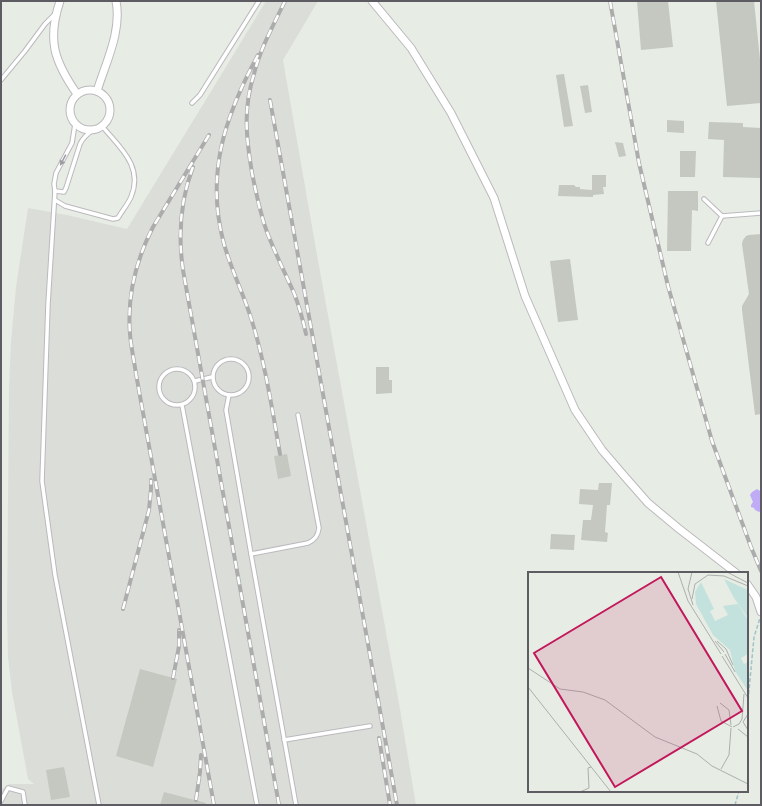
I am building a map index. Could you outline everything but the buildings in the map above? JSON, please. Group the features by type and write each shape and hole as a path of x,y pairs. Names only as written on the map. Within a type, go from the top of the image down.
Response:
{"street":[{"path":"60,1 56,14 53,36 57,59 65,77 77,94"},
{"path":"97,90 117,27 118,18 116,1"},
{"path":"372,1 413,52 451,113 494,198 525,296 575,410 602,450 648,503 735,572"},
{"path":"83,90 97,90 107,98 110,110 109,116 102,126 93,130 83,129 75,124 72,119 69,108 70,103 77,94 83,90"},
{"path":"748,585 756,597 761,612"}],"lane":[{"path":"192,103 200,95 259,1"},
{"path":"1,80 25,52 45,24 56,14"},
{"path":"75,124 72,143 56,174 54,184 56,191 54,200 48,304 42,481 55,575 99,805"},
{"path":"54,200 65,206 113,219 118,218 131,196 134,185 134,171 131,162 124,152 102,126"},
{"path":"56,191 64,192 80,144 87,134 93,130"},
{"path":"704,199 722,216 761,213"},
{"path":"708,243 722,216"},
{"path":"231,358 237,359 246,366 249,378 248,383 241,392 235,395 230,395 219,391 213,382 212,377 216,366 225,359 231,358"},
{"path":"181,369 192,376 195,381 195,393 188,403 176,406 165,401 161,396 159,385 164,374 169,371 181,369"},
{"path":"195,381 212,377"},
{"path":"230,395 226,410 296,805"},
{"path":"182,405 257,805"},
{"path":"251,554 308,543 318,536 319,528 298,416"},
{"path":"284,740 370,726"},
{"path":"1,801 8,788 23,792 25,805"}],"path":[{"path":"748,701 754,637 761,617"},
{"path":"735,805 739,792"}],"shaded area":[{"path":"266,1 318,1 283,60 416,805 1,805 2,789 9,784 34,784 28,779 12,692 8,657 7,614 9,389 11,341 16,287 28,208 67,215 127,229"},
{"path":"757,489 760,491 761,496 761,511 759,512 751,507 753,502 750,495"}],"railway":[{"path":"285,1 260,55 257,65 248,99 247,135 252,173 262,218 273,248 294,293 306,334"},
{"path":"610,1 639,163 668,286 712,441 761,571"},
{"path":"258,55 236,100 228,123 218,170 217,194 219,218 224,244 251,318 260,351 268,385 280,454"},
{"path":"270,100 397,805"},
{"path":"209,135 153,227 147,240 137,265 131,292 129,320 130,339 136,374 214,805"},
{"path":"193,167 185,193 181,218 181,257 279,805"},
{"path":"123,609 149,510 151,480"},
{"path":"173,678 179,646 179,630"},
{"path":"379,738 390,805"},
{"path":"196,800 201,755"}]}
